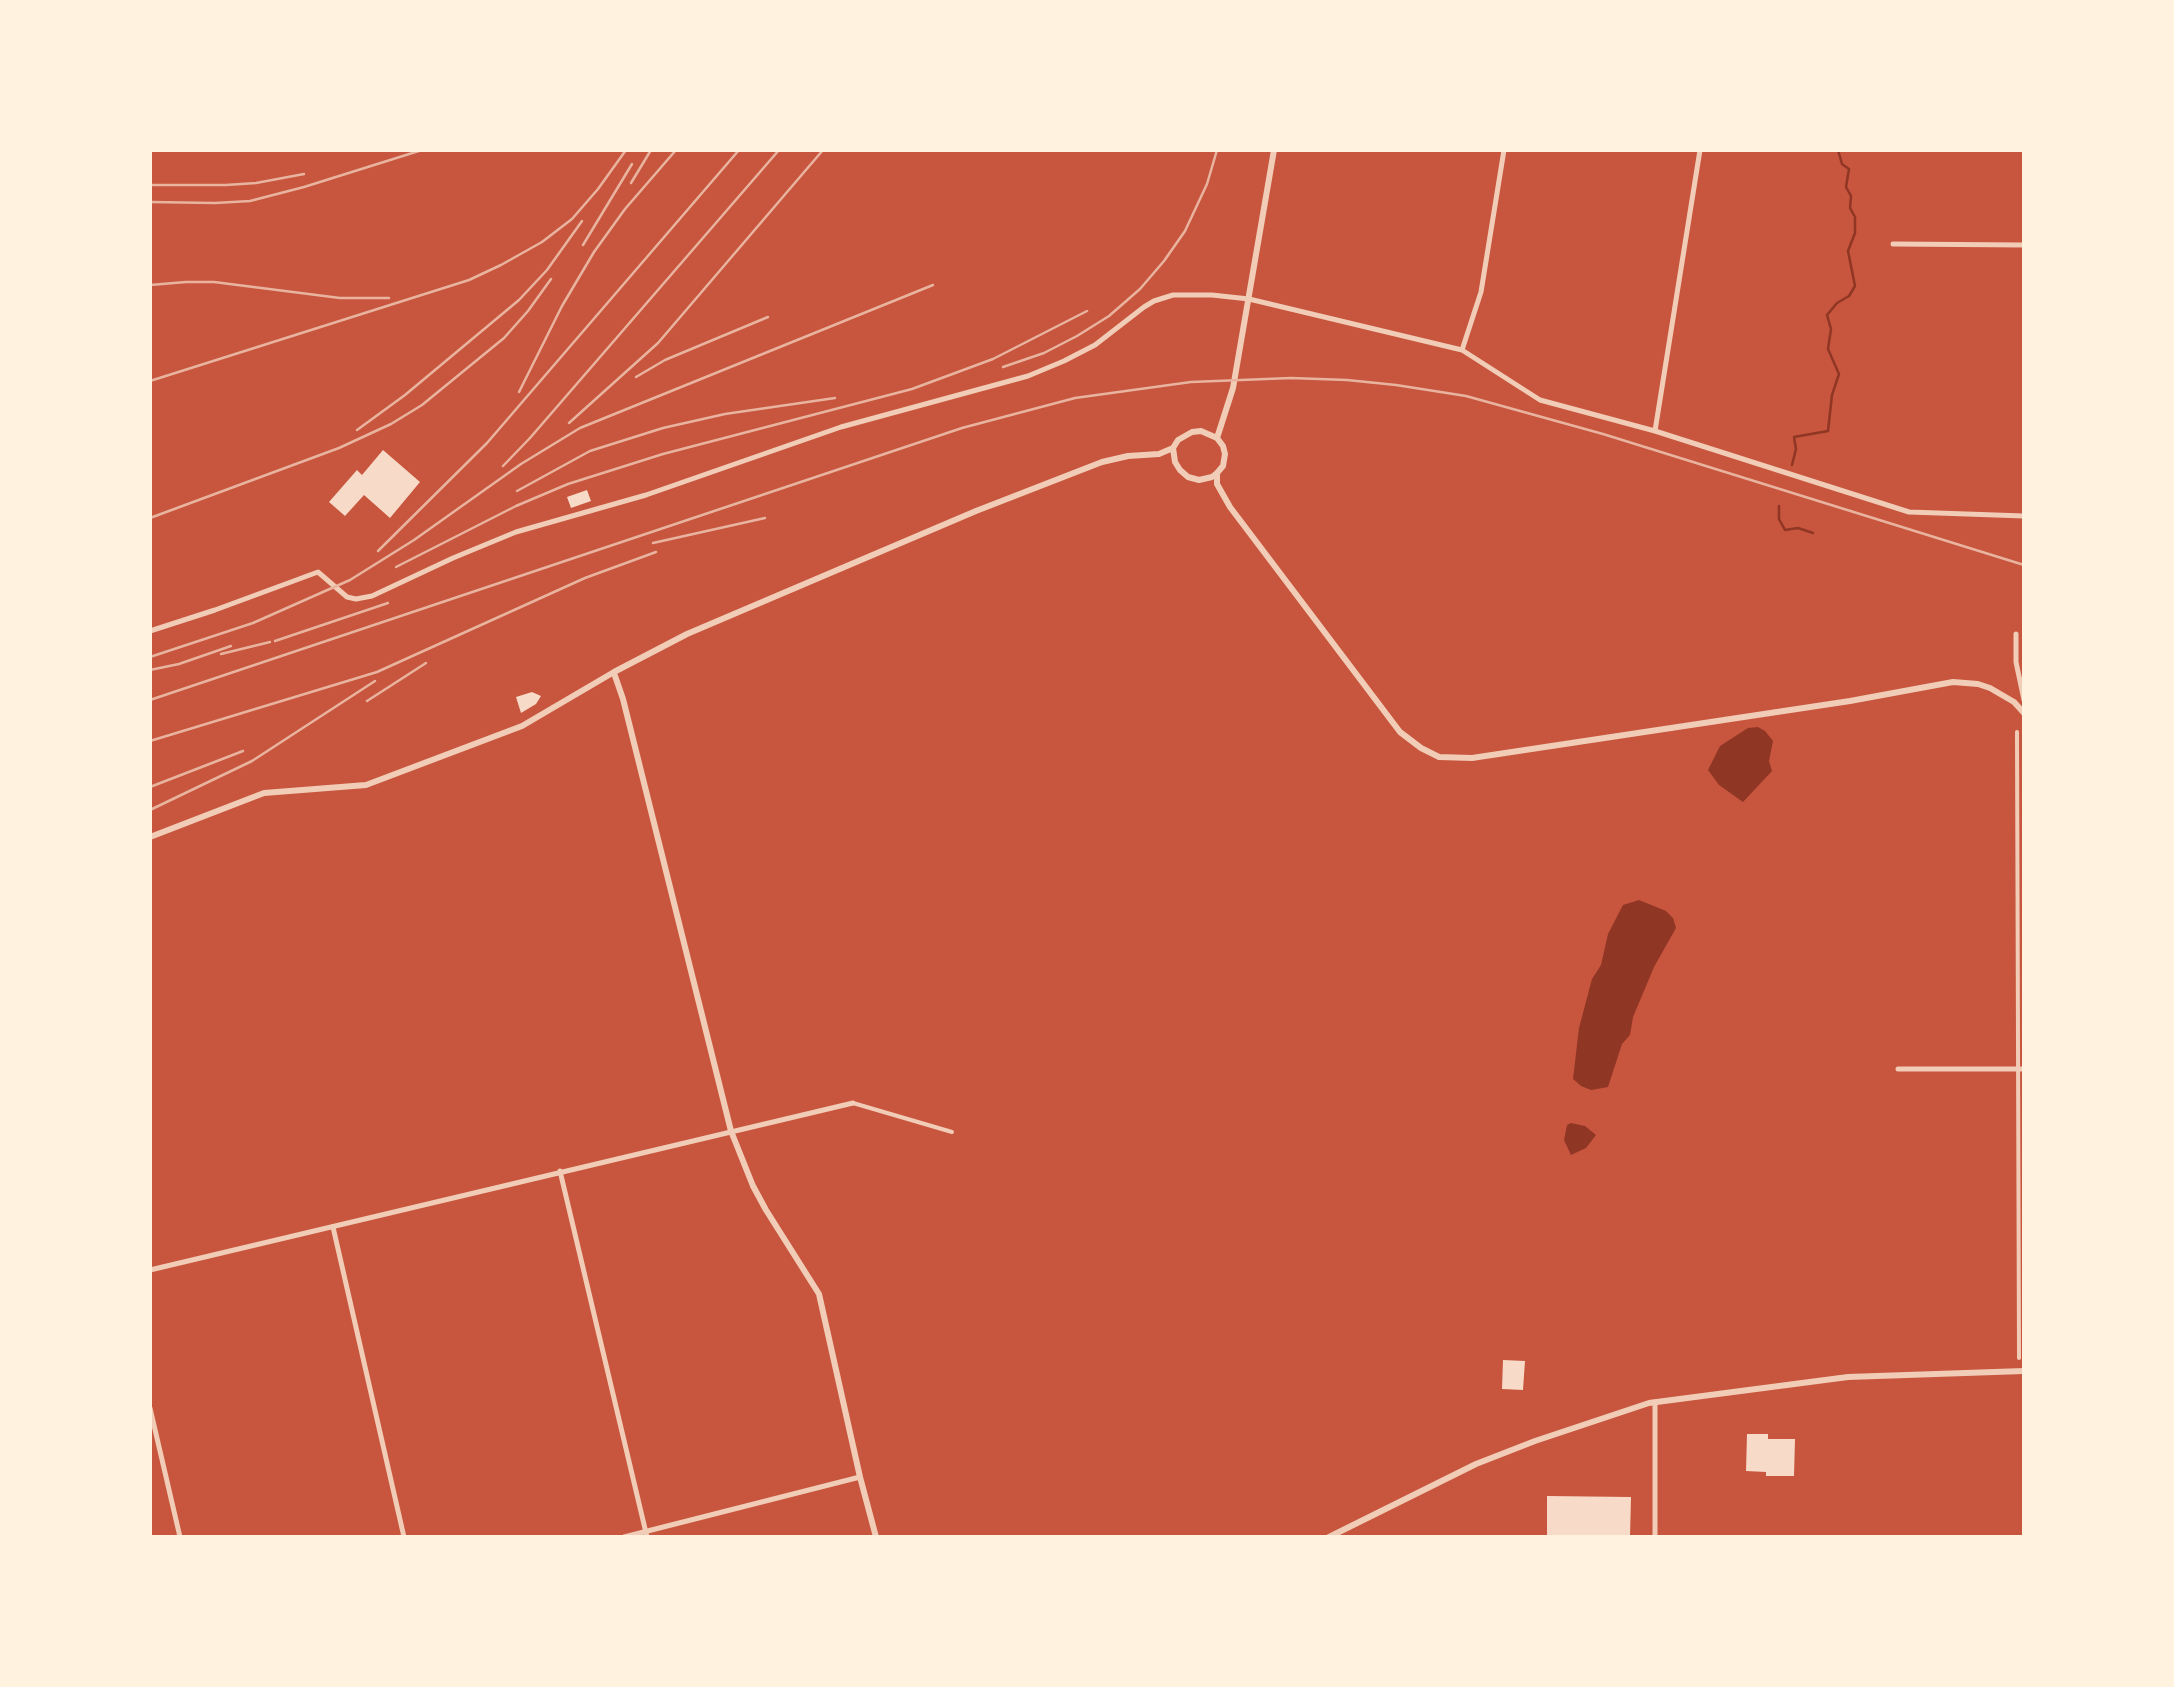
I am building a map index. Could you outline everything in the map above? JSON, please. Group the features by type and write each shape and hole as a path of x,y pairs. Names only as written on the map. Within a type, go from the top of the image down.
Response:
{"street":[{"path":"1217,438 1233,388 1274,150"},
{"path":"1462,350 1482,292 1504,150"},
{"path":"1655,431 1700,150"},
{"path":"1893,244 2024,245"},
{"path":"150,630 318,572 346,597 372,596 516,532 629,500 842,427 1028,376 1094,345 1163,297 1198,294 1249,299 1462,350 1540,400 1655,431 1909,512 2024,516"},
{"path":"1209,433 1221,426"},
{"path":"1192,432 1217,438 1225,454 1217,473 1198,480 1180,470 1174,448 1178,440 1192,432"},
{"path":"150,838 264,793 366,785 522,726 686,634 1102,462 1159,454 1174,448"},
{"path":"1159,454 1175,462"},
{"path":"1217,473 1218,484 1237,517 1400,732 1439,757 1491,755 1953,682 1990,688 2006,696 2024,713"},
{"path":"1208,479 1218,484"},
{"path":"2016,634 2016,662 2024,700"},
{"path":"614,672 731,1131 766,1210 820,1294 876,1537"},
{"path":"2017,732 2018,1358"},
{"path":"1898,1069 2020,1069"},
{"path":"150,1270 853,1103 952,1132"},
{"path":"560,1171 646,1534"},
{"path":"333,1227 404,1537"},
{"path":"1329,1537 1476,1464 1655,1402 1848,1377 2024,1372"},
{"path":"1655,1402 1655,1537"},
{"path":"150,1408 180,1537"},
{"path":"624,1537 860,1478"}],"shaded area":[{"path":"1758,727 1773,741 1769,761 1772,771 1743,802 1719,785 1708,770 1720,746 1748,728"},
{"path":"1639,900 1666,911 1676,928 1654,967 1608,1087 1591,1090 1573,1079 1579,1028 1608,934 1623,905"},
{"path":"1571,1123 1585,1126 1596,1135 1586,1148 1571,1155 1564,1140"}],"building":[{"path":"383,450 420,482 390,518 364,495 345,516 329,502 357,470 362,475"},
{"path":"587,490 591,501 571,508 567,497"},
{"path":"532,692 541,696 521,713 516,697"},
{"path":"1503,1360 1525,1361 1523,1390 1502,1389"},
{"path":"1747,1434 1795,1439 1794,1476 1746,1471"},
{"path":"1547,1496 1631,1497 1630,1537 1547,1537"}],"waterway":[{"path":"1792,465 1794,437 1828,431 1839,374 1828,349 1831,329 1827,315 1855,286 1848,251 1855,233 1855,217 1846,187 1849,169 1842,164 1838,150"},
{"path":"1779,506 1779,519 1785,530 1798,528 1813,533"}],"railway":[{"path":"150,202 250,201 422,150"},
{"path":"150,381 469,280 501,265 572,219 626,150"},
{"path":"631,183 651,150"},
{"path":"519,392 594,252 676,150"},
{"path":"378,551 487,443 739,150"},
{"path":"503,466 779,150"},
{"path":"569,423 658,343 823,150"},
{"path":"1003,367 1077,336 1109,316 1140,289 1185,231 1207,184 1217,150"},
{"path":"583,245 632,164"},
{"path":"150,185 256,183 304,174"},
{"path":"357,430 519,300 547,270 582,221"},
{"path":"150,518 339,448 391,424 422,405 504,338 551,279"},
{"path":"150,285 214,282 340,298 389,298"},
{"path":"150,657 253,623 350,580 580,428 933,285"},
{"path":"396,567 568,484 663,454 912,389 993,359 1087,311"},
{"path":"636,377 665,360 768,317"},
{"path":"150,700 962,428 1075,398 1191,382 1347,380 1466,396 1603,434 2024,565"},
{"path":"517,491 590,451 663,428 725,414 835,398"},
{"path":"653,543 765,518"},
{"path":"150,741 377,672 585,578 656,552"},
{"path":"275,641 388,603"},
{"path":"221,654 270,642"},
{"path":"150,670 231,646"},
{"path":"367,701 426,663"},
{"path":"150,810 252,761 375,681"},
{"path":"150,787 243,751"}]}
